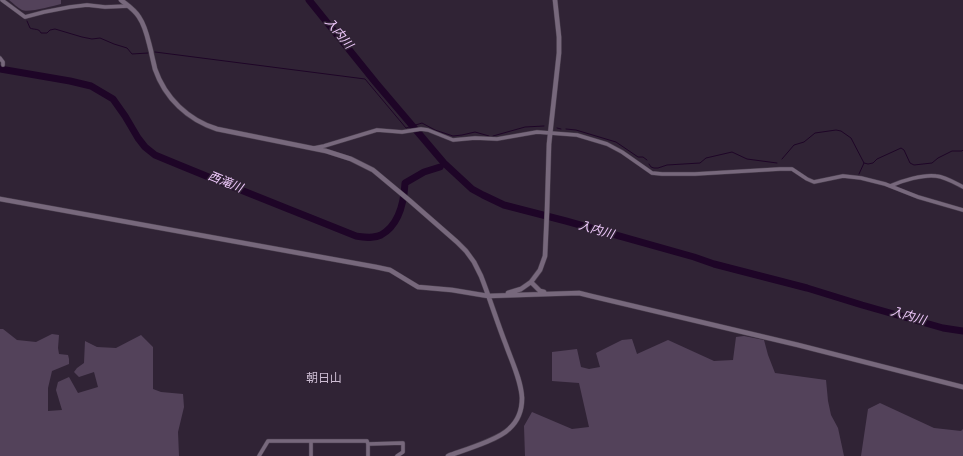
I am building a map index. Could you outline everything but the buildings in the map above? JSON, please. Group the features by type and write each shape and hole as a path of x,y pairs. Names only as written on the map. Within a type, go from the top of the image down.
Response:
{"street":[{"path":"2,0 25,17 44,12 87,5 105,7 130,6"},
{"path":"121,0 130,6 143,23 155,69 162,85 175,103 186,114 199,122 216,129 326,151 362,164 373,170 402,194 466,251 474,262 481,276 519,384 522,399 521,408 513,425 502,434 448,456"},
{"path":"501,295 521,289 531,282 540,270 545,256 548,144 559,53 559,37 555,0"},
{"path":"0,58 3,65"},
{"path":"313,148 377,130 402,132 421,128 453,140 475,138 497,139 537,132 550,132 577,135 607,144 622,152 652,173 695,174 792,169 807,180 814,182 843,176 861,178 963,210"},
{"path":"889,186 919,177 937,176 952,181 963,187"},
{"path":"0,199 376,267 390,270 418,287 488,296 579,293 798,344 963,387"},
{"path":"531,282 540,291 548,294"},
{"path":"259,456 268,441 368,440 368,456"},
{"path":"311,441 311,456"},
{"path":"368,444 403,443 403,452 397,456"}],"shaded area":[{"path":"9,0 61,0 61,4 25,11"},
{"path":"0,329 3,329 17,340 36,342 52,334 59,335 59,354 68,355 69,364 52,371 48,388 48,411 62,410 56,390 58,382 69,377 78,393 98,387 94,372 79,377 74,372 84,363 85,341 97,347 116,348 141,335 153,347 153,389 161,392 183,394 184,407 178,432 179,456 0,456"},
{"path":"744,336 764,340 775,373 826,380 831,415 838,428 844,456 525,456 524,426 532,412 572,429 589,427 579,383 552,381 552,352 577,349 581,367 589,369 600,367 596,353 622,340 632,339 637,354 668,340 714,361 733,360 736,337"},
{"path":"880,403 934,428 961,431 963,429 963,456 861,456 868,409"}],"waterway":[{"name":"入内川","path":"309,0 376,83 444,163 472,189 483,195 504,205 566,221 714,264 807,288 943,328 963,331"},
{"path":"27,21 30,28 38,30 41,33 47,33 50,30 55,29 82,37 92,39 100,38 127,48 132,54 148,53"},
{"path":"155,52 365,79 406,128 422,123 435,130 453,136 475,132 489,136"},
{"name":"西滝川","path":"0,69 91,86 113,99 138,138 145,147 155,155 356,236 375,237 387,231 396,219 402,205 405,183 424,172 440,167"},
{"path":"493,136 525,127 544,126"},
{"path":"557,128 561,129"},
{"path":"566,129 576,130 616,142 638,157 643,157 647,160"},
{"path":"782,159 794,145 804,142 815,133 836,130 841,131 851,138 864,163 859,174"},
{"path":"864,163 873,163 877,159 901,148 904,150 910,163 914,165 932,163 938,158 952,151 963,150"},
{"path":"649,164 651,167 658,168 667,165 700,163 706,158 732,152 747,159 777,163"}],"district":[{"name":"朝日山","path":"324,379"}]}
